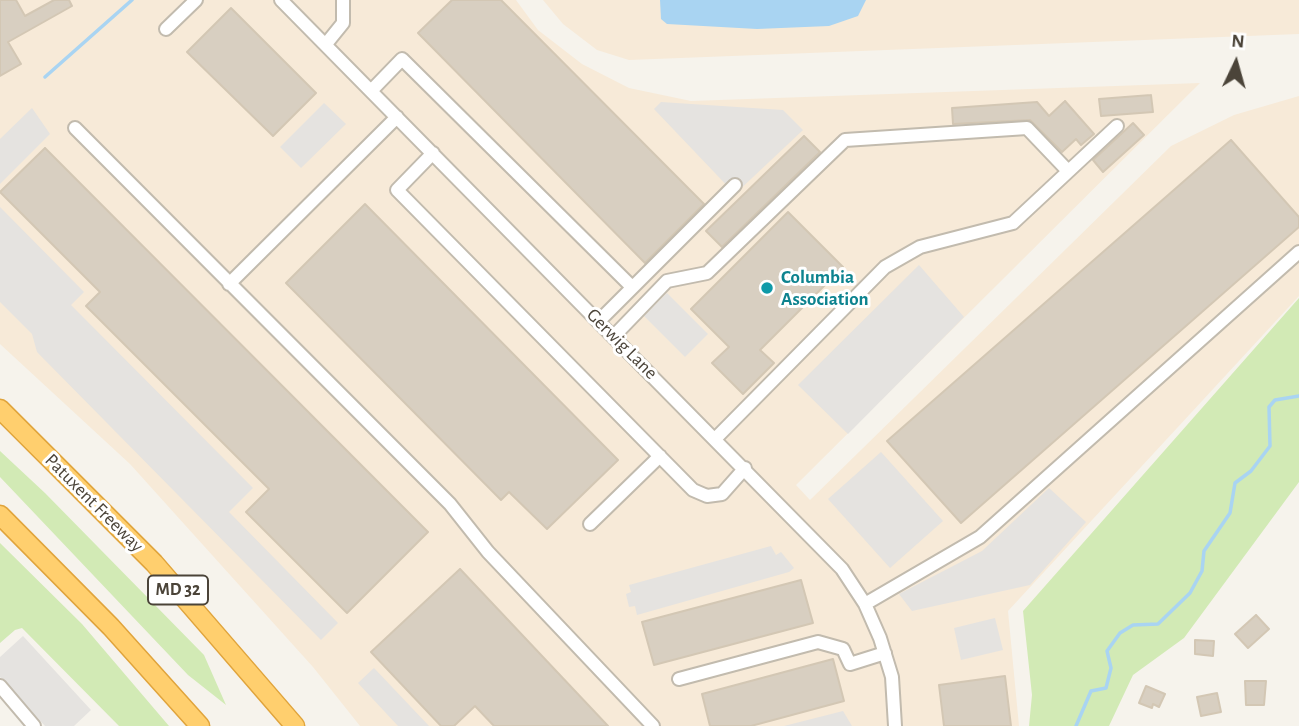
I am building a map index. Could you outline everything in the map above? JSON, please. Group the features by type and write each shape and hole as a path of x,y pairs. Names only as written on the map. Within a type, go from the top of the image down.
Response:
{"highway":[{"name":"Patuxent Freeway","path":"0,409 154,564 295,726"},
{"path":"0,515 103,618 200,726"}],"street":[{"path":"166,29 196,0"},
{"name":"Gerwig Lane","path":"281,0 825,549 865,604 885,653 895,702 895,726"},
{"path":"326,44 342,23 345,13 343,0"},
{"path":"371,91 402,59 632,288"},
{"path":"229,284 397,117"},
{"path":"716,438 885,267 920,247 1013,223 1116,126"},
{"path":"75,128 450,503 488,552 653,726"},
{"path":"614,336 667,281 706,273 845,140 1027,128 1068,171"},
{"path":"433,153 397,190 693,490 706,496 722,494 745,468"},
{"path":"599,321 734,186"},
{"path":"865,604 979,537 1299,251"},
{"path":"590,524 660,456"},
{"path":"680,679 818,642 843,649 850,664 885,653"},
{"path":"0,687 34,726"}],"shaded area":[{"path":"0,0 516,0 538,30 582,64 629,88 691,101 1200,83 796,485 810,500 1171,146 1234,115 1299,96 1299,296 1008,611 1019,726 360,726 313,667 130,464 0,344"},
{"path":"543,0 1299,0 1299,34 629,60 597,50 563,24"},
{"path":"661,102 783,110 803,130 735,194 654,109"},
{"path":"324,103 346,124 301,168 280,147"},
{"path":"32,108 50,134 0,184 0,139"},
{"path":"0,207 84,292 71,305 253,488 229,512 338,623 321,640 37,352 32,334 0,302"},
{"path":"919,265 964,317 848,434 798,385"},
{"path":"667,293 708,334 685,357 644,316"},
{"path":"881,452 943,521 890,568 828,499"},
{"path":"1049,488 1086,522 1030,585 912,611 899,594 982,551"},
{"path":"771,546 776,555 781,552 794,568 789,572 637,615 635,606 629,607 626,594 631,592 629,585"},
{"path":"995,618 1003,650 961,660 954,628"},
{"path":"23,636 91,710 74,726 45,726 0,677 0,657"},
{"path":"374,668 429,726 398,726 358,683"},
{"path":"843,711 852,726 784,726"}],"green space":[{"path":"1299,298 1299,482 1184,638 1133,675 1109,726 1029,726 1032,695 1023,611"},
{"path":"0,451 45,493 204,655 226,705 188,675 0,477"},
{"path":"0,543 82,624 169,726 119,726 22,628 15,630 0,643"}],"water":[{"path":"660,0 866,0 858,16 829,26 757,29 667,24 661,19"}],"building":[{"path":"0,0 16,0 25,16 54,0 69,0 72,6 8,42 21,64 0,76"},
{"path":"452,0 501,0 704,204 645,263 418,33"},
{"path":"231,8 316,93 273,136 187,52"},
{"path":"1151,95 1153,112 1101,116 1099,99"},
{"path":"1065,101 1094,134 1081,145 1076,139 1062,152 1030,120 953,124 952,108 1037,102 1049,116"},
{"path":"1133,123 1144,135 1103,172 1093,160"},
{"path":"804,136 820,152 722,247 706,231"},
{"path":"1231,140 1299,217 1299,227 961,523 887,441"},
{"path":"45,148 428,532 347,613 246,512 269,489 86,306 100,292 0,192"},
{"path":"365,204 618,460 547,529 509,492 501,500 286,283"},
{"name":"Columbia Association","path":"788,212 843,267 760,350 774,363 743,394 712,363 729,347 691,309"},
{"path":"460,569 608,726 494,726 475,706 454,726 441,726 371,652"},
{"path":"801,580 813,623 654,665 642,622"},
{"path":"1256,615 1269,629 1248,648 1235,634"},
{"path":"1195,640 1214,641 1213,656 1195,654"},
{"path":"833,659 844,701 751,726 710,726 702,694"},
{"path":"1005,676 1011,726 944,726 939,685"},
{"path":"1245,681 1266,681 1264,705 1246,705"},
{"path":"1146,686 1165,694 1159,707 1153,704 1152,708 1139,703"},
{"path":"1217,693 1221,712 1201,716 1197,697"}],"waterway":[{"path":"45,77 132,0"},
{"path":"1076,726 1091,691 1106,688 1111,668 1107,651 1120,633 1133,625 1158,624 1190,593 1202,571 1204,551 1230,513 1235,483 1251,471 1270,446 1269,407 1275,400 1299,396"}],"place":[{"name":"Columbia Association","path":"767,288"}]}
